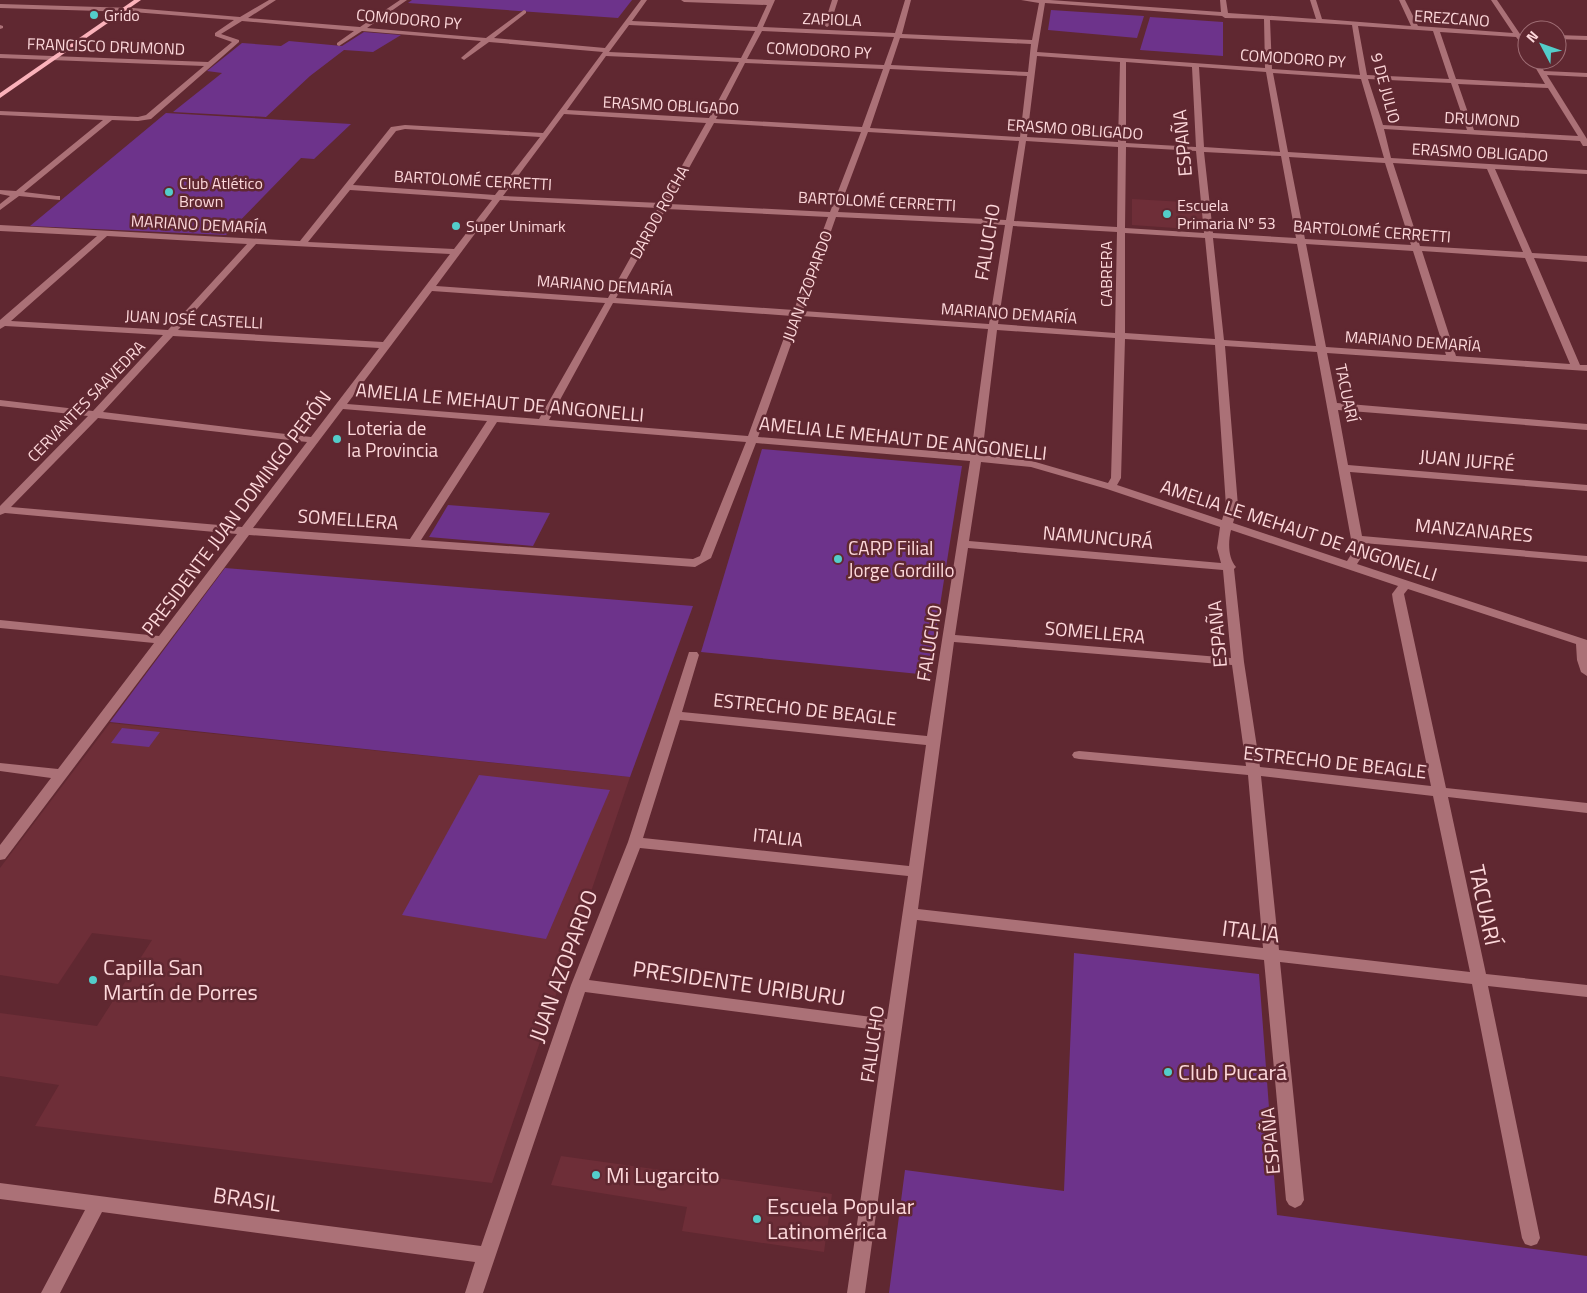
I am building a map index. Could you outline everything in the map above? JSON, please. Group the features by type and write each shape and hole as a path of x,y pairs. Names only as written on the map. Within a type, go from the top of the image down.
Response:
{"main road":[{"path":"0,96 138,0"}],"street":[{"path":"0,113 143,119 148,117 237,40 217,35 273,0"},
{"path":"339,44 404,0"},
{"name":"PRESIDENTE JUAN DOMINGO PERÓN","path":"0,855 430,288 644,0"},
{"path":"684,0 771,2"},
{"path":"827,25 835,0"},
{"name":"JUAN AZOPARDO","path":"695,563 705,558 752,440 865,130 908,0"},
{"name":"EREZCANO","path":"1024,0 1517,36"},
{"path":"1134,0 1135,9"},
{"path":"1223,0 1226,16"},
{"path":"1313,0 1320,22"},
{"path":"1402,0 1416,29"},
{"path":"1494,0 1517,29"},
{"name":"FALUCHO","path":"856,1293 933,741 976,458 992,327 1023,139 1043,1"},
{"name":"DARDO ROCHA","path":"542,423 711,121 759,30 771,2"},
{"name":"COMODORO PY","path":"0,6 123,10 488,39 606,52 1032,74"},
{"path":"464,58 524,12"},
{"name":"TACUARÍ","path":"1267,19 1269,71 1357,539 1358,553 1351,565"},
{"name":"ZAPIOLA","path":"628,23 898,35 1035,48"},
{"name":"9 DE JULIO","path":"1355,24 1364,77 1388,160 1452,359"},
{"path":"1436,30 1471,132"},
{"path":"1567,37 1587,38"},
{"name":"COMODORO PY","path":"1035,48 1123,61 1364,77 1549,86"},
{"name":"FRANCISCO DRUMOND","path":"0,56 210,64"},
{"name":"CABRERA","path":"1111,486 1116,478 1120,336 1123,61"},
{"name":"ESPAÑA","path":"1195,66 1200,150 1220,342 1232,506 1223,538 1223,548 1230,567 1238,662 1254,771 1295,1200"},
{"path":"1539,70 1576,123 1585,142"},
{"path":"1541,73 1587,74"},
{"name":"ERASMO OBLIGADO","path":"562,112 1587,172"},
{"path":"0,208 110,118"},
{"name":"DRUMOND","path":"1380,127 1471,132 1585,142"},
{"path":"302,244 394,129 545,135"},
{"path":"1490,166 1529,256 1582,368"},
{"name":"BARTOLOMÉ CERRETTI","path":"346,187 662,206 1008,223 1587,259"},
{"path":"0,192 57,198"},
{"name":"MARIANO DEMARÍA","path":"0,228 456,252"},
{"path":"1,324 104,234"},
{"name":"CERVANTES SAAVEDRA","path":"1,510 96,414 253,242"},
{"name":"MARIANO DEMARÍA","path":"430,288 1582,368"},
{"name":"JUAN JOSÉ CASTELLI","path":"1,324 386,345"},
{"path":"0,403 314,440"},
{"name":"AMELIA LE MEHAUT DE ANGONELLI","path":"340,406 1032,464 1111,486 1584,643"},
{"path":"1332,406 1587,427"},
{"path":"414,542 494,419"},
{"name":"JUAN JUFRÉ","path":"1344,468 1587,488"},
{"name":"SOMELLERA","path":"1,510 246,531 695,563"},
{"name":"MANZANARES","path":"1357,539 1587,559"},
{"name":"NAMUNCURÁ","path":"963,544 1230,567"},
{"name":"TACUARÍ","path":"1405,584 1398,594 1399,601 1479,978 1531,1238"},
{"path":"0,624 163,640"},
{"name":"SOMELLERA","path":"948,638 1238,662"},
{"path":"1584,643 1583,660 1587,672"},
{"name":"JUAN AZOPARDO","path":"474,1293 579,985 635,842 693,655"},
{"name":"ESTRECHO DE BEAGLE","path":"674,715 933,741"},
{"name":"ESTRECHO DE BEAGLE","path":"1079,755 1254,771 1587,808"},
{"path":"0,767 60,774"},
{"name":"ITALIA","path":"635,842 916,872"},
{"name":"ITALIA","path":"910,914 1587,991"},
{"name":"PRESIDENTE URIBURU","path":"579,985 894,1026"},
{"name":"BRASIL","path":"0,1190 488,1254"},
{"path":"50,1293 98,1203"}],"shaded area":[{"path":"412,0 632,0 618,18 408,3"},
{"path":"1051,10 1144,16 1137,38 1048,30"},
{"path":"1150,17 1223,22 1223,56 1140,50"},
{"path":"364,32 401,35 373,52 344,50 310,76 266,117 173,112 222,73 207,71 242,43 281,46 289,41 342,46"},
{"name":"Club Atlético Brown","path":"166,113 351,124 314,159 301,158 226,235 30,226"},
{"name":"Escuela Primaria Nº 53","path":"1132,199 1202,203 1204,230 1132,225"},
{"name":"CARP Filial Jorge Gordillo","path":"762,449 962,466 929,675 701,652"},
{"path":"448,505 550,513 533,546 429,537"},
{"path":"225,568 693,606 630,777 110,722"},
{"path":"110,723 630,777 492,1183 35,1126 59,1085 0,1076 0,1013 97,1026 152,940 92,933 58,984 0,975 0,868"},
{"path":"122,728 160,732 149,747 111,743"},
{"path":"479,775 610,790 546,939 402,915"},
{"name":"Club Pucará","path":"1074,953 1259,974 1277,1215 1587,1256 1587,1293 889,1293 905,1170 1064,1191"},
{"name":"Escuela Popular Latinomérica","path":"561,1156 832,1194 824,1252 682,1231 687,1207 551,1185"}],"place":[{"name":"Grido","path":"94,15"},
{"name":"Club Atlético Brown","path":"169,192"},
{"name":"Escuela Primaria Nº 53","path":"1167,214"},
{"name":"Super Unimark","path":"456,226"},
{"name":"Loteria de la Provincia","path":"337,439"},
{"name":"CARP Filial Jorge Gordillo","path":"838,559"},
{"name":"Capilla San Martín de Porres","path":"93,980"},
{"name":"Club Pucará","path":"1168,1072"},
{"name":"Mi Lugarcito","path":"596,1175"},
{"name":"Escuela Popular Latinomérica","path":"757,1219"}]}
